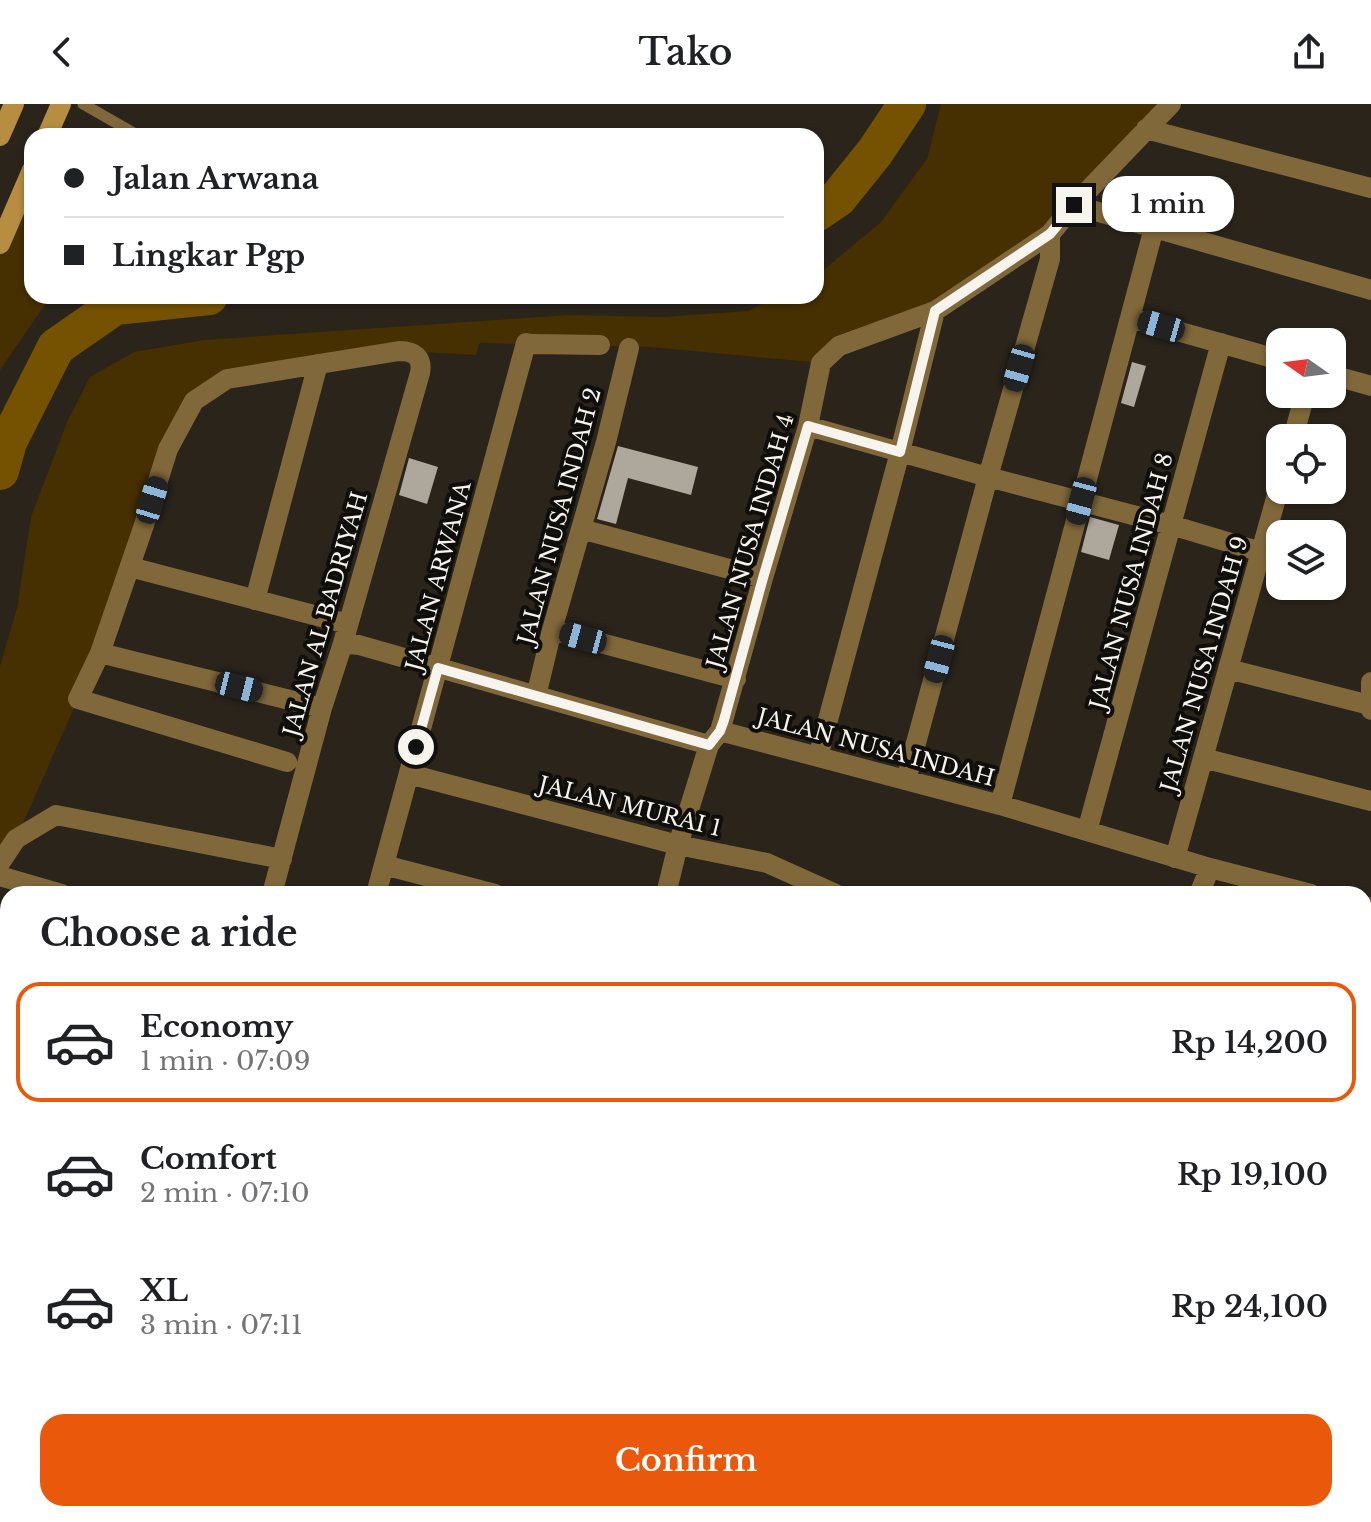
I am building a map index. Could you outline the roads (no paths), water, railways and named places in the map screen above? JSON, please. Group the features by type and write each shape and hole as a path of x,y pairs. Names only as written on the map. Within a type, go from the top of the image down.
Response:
{"main road":[{"path":"0,136 14,104"},
{"path":"50,128 61,104"},
{"path":"0,244 8,202 24,181"}],"street":[{"path":"818,757 935,311 1050,234 1171,104"},
{"path":"1146,129 1371,188"},
{"path":"1074,205 1371,290"},
{"path":"1000,805 1154,228"},
{"path":"906,780 1050,259 1050,234"},
{"name":"JALAN NUSA INDAH 4","path":"668,886 678,845 736,679 808,426 821,363 839,346 935,311"},
{"path":"1131,318 1266,356"},
{"name":"JALAN ARWANA","path":"378,886 526,343 600,345"},
{"name":"JALAN NUSA INDAH 8","path":"1087,831 1221,343"},
{"name":"JALAN NUSA INDAH 2","path":"536,696 629,348"},
{"name":"JALAN AL BADRIYAH","path":"274,886 421,364 420,359 411,352 402,351 318,364"},
{"path":"255,600 318,364 227,379 194,401 168,449 100,653 78,699 287,762"},
{"path":"1346,379 1371,386"},
{"path":"808,426 1261,552"},
{"name":"JALAN NUSA INDAH 9","path":"1175,858 1274,504"},
{"path":"581,529 763,578"},
{"name":"JALAN NUSA INDAH","path":"130,567 255,600 345,633 359,645 536,696 715,738 818,757 1000,805 1271,886"},
{"path":"552,630 736,679"},
{"path":"100,653 322,708"},
{"path":"1228,669 1370,708 1371,682"},
{"path":"1203,758 1371,801"},
{"name":"JALAN MURAI 1","path":"409,774 678,845 767,863 818,886"},
{"path":"0,863 16,839 56,815 282,859"},
{"path":"384,865 464,886"},
{"path":"1202,886 1210,868"},
{"path":"0,876 27,886"}],"lane":[{"path":"83,104 125,128"}],"waterway":[{"path":"824,208 838,198 875,152 907,104"},
{"path":"0,471 8,442 56,347 115,306 134,304"}]}
